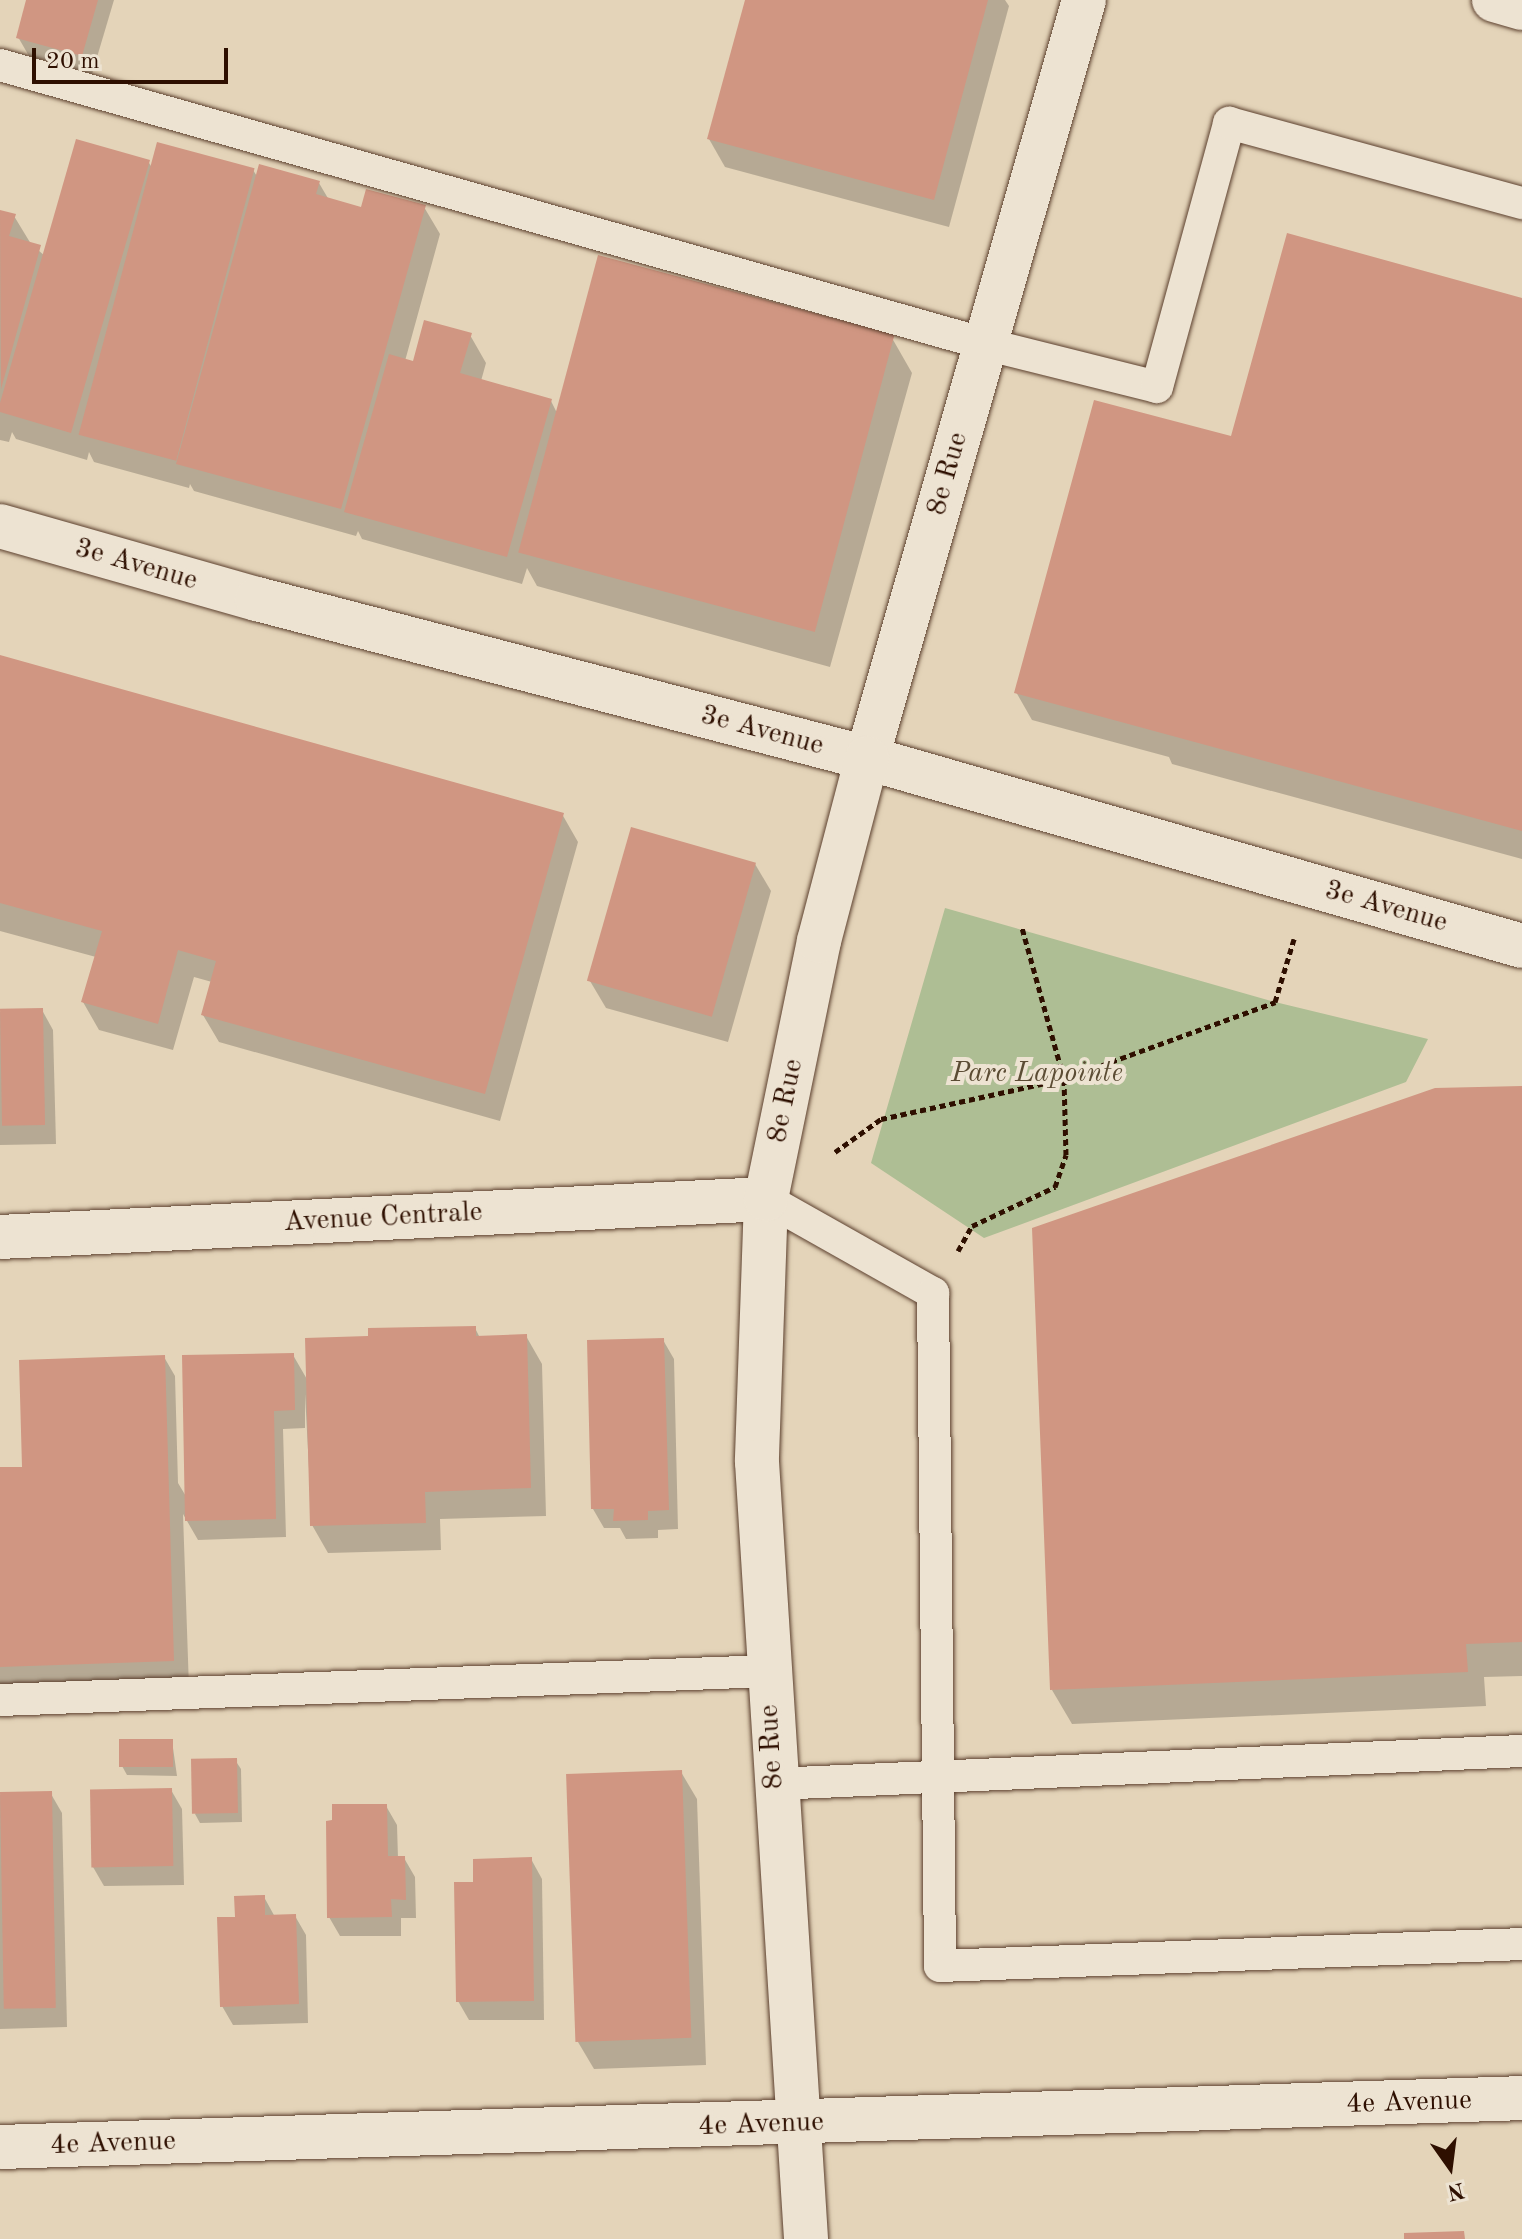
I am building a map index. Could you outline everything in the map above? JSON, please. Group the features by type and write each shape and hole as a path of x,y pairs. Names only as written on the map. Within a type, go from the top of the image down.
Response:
{"street":[{"name":"8e Rue","path":"806,2239 802,2123 774,1784 757,1462 766,1199 819,941 867,758 1084,0"},
{"path":"1494,0 1522,8"},
{"name":"3e Avenue","path":"0,526 257,599 867,758 1522,946"},
{"name":"Avenue Centrale","path":"0,1237 766,1199"},
{"name":"4e Avenue","path":"0,2147 1522,2098"}],"lane":[{"path":"0,65 985,344 1157,387 1229,123 1522,203"},
{"path":"766,1199 933,1293 940,1966 1522,1944"},
{"path":"0,1700 768,1671"},
{"path":"774,1784 1522,1751"}],"path":[{"path":"766,1199 881,1119 1064,1079 1275,1002 1311,885"},
{"path":"933,1293 972,1226 1055,1187 1066,1155 1064,1079 1022,928"}],"green space":[{"name":"Parc Lapointe","path":"945,908 1275,1002 1428,1039 1406,1082 984,1238 871,1163"}],"building":[{"path":"26,0 98,0 82,56 16,38"},
{"path":"745,0 988,0 934,200 707,139"},
{"path":"76,139 150,160 71,433 0,412 0,403"},
{"path":"157,142 255,168 176,461 79,435"},
{"path":"259,164 320,181 316,194 361,207 366,189 426,205 341,509 176,464"},
{"path":"0,210 16,214 9,236 41,245 1,389"},
{"path":"1287,233 1522,298 1522,831 1014,693 1094,400 1231,436"},
{"path":"598,255 895,334 815,632 518,553"},
{"path":"424,320 472,333 460,373 552,399 507,557 344,512 389,354 413,361"},
{"path":"0,655 564,813 485,1094 201,1015 216,961 178,950 158,1024 81,1002 102,931 0,903"},
{"path":"631,827 756,863 712,1017 587,981"},
{"path":"43,1008 45,1125 2,1126 0,1009"},
{"path":"1522,1086 1522,1642 1466,1644 1468,1672 1050,1690 1032,1228 1435,1088"},
{"path":"476,1326 476,1336 527,1334 531,1488 425,1492 426,1523 310,1526 305,1338 368,1336 368,1328"},
{"path":"664,1338 669,1510 648,1511 648,1520 613,1521 614,1509 591,1509 587,1340"},
{"path":"294,1353 295,1410 274,1411 276,1519 185,1521 182,1355"},
{"path":"165,1355 174,1661 0,1667 0,1467 22,1467 19,1360"},
{"path":"119,1739 173,1739 173,1767 119,1767"},
{"path":"237,1758 238,1813 192,1814 191,1759"},
{"path":"682,1770 691,2038 575,2042 566,1774"},
{"path":"172,1788 173,1866 91,1867 90,1789"},
{"path":"52,1791 56,2008 4,2009 0,1792"},
{"path":"332,1804 387,1804 388,1856 405,1856 406,1900 391,1899 392,1917 327,1918 326,1821 332,1820"},
{"path":"532,1857 534,2001 456,2002 454,1882 473,1882 473,1859"},
{"path":"265,1895 265,1915 296,1914 299,2004 220,2007 217,1917 235,1917 234,1896"},
{"path":"1464,2231 1465,2239 1404,2239 1404,2233"}]}
